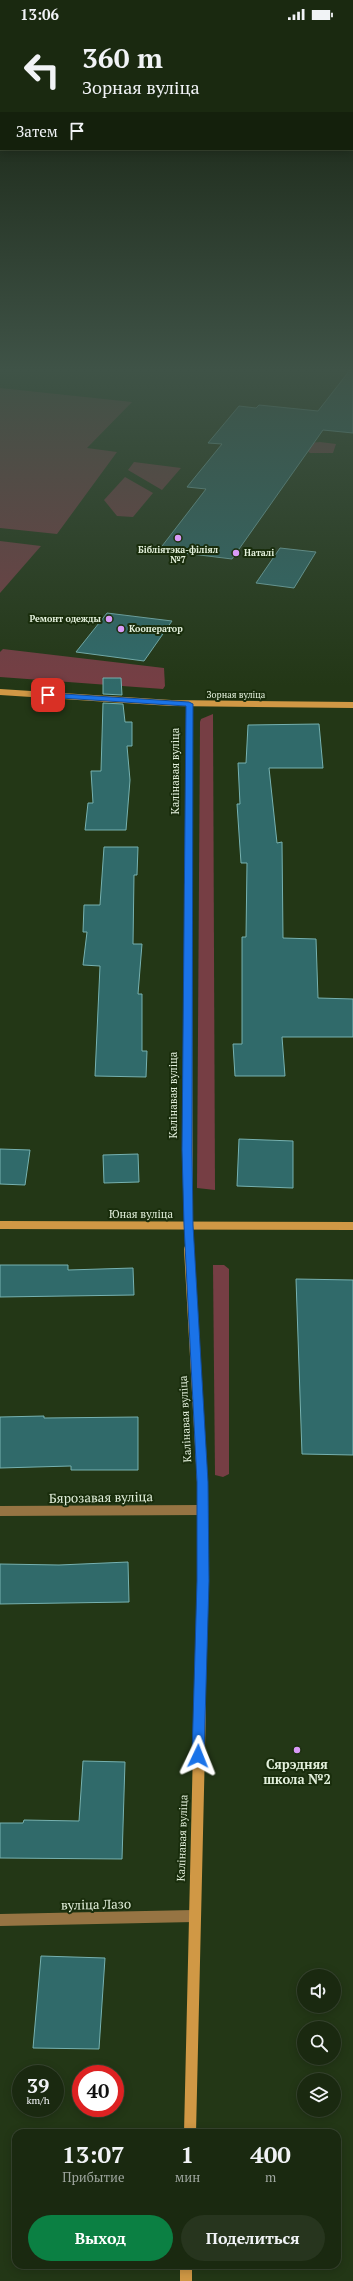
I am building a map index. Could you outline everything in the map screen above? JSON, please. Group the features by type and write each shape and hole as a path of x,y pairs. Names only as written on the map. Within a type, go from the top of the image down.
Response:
{"street":[{"name":"Зорная вуліца","path":"0,692 189,704 353,705"},
{"name":"Калінавая вуліца","path":"189,704 188,1225 202,1510 203,1581 190,2129"},
{"name":"Юная вуліца","path":"0,1225 353,1226"},
{"name":"Бярозавая вуліца","path":"0,1511 202,1510"},
{"name":"вуліца Лазо","path":"0,1920 194,1916"},
{"path":"186,2269 186,2281"}],"shaded area":[{"path":"0,475 100,475 57,534 0,528"},
{"path":"137,475 175,475 162,490"},
{"path":"125,477 153,493 133,517 117,516 104,500"},
{"path":"0,541 41,546 0,593"},
{"path":"3,649 164,668 165,686 163,689 0,677 0,652"},
{"path":"213,714 215,1190 197,1188 200,722 201,719"},
{"path":"213,1265 224,1265 229,1269 229,1474 223,1477 215,1475"}],"building":[{"path":"197,475 291,475 232,559 159,550 206,489 187,487"},
{"path":"280,548 316,552 294,588 256,583"},
{"path":"107,613 172,621 144,661 76,652"},
{"path":"103,678 121,678 122,695 103,694"},
{"path":"103,703 123,704 125,722 132,722 132,746 127,746 130,780 126,830 85,830 88,803 93,803 91,771 101,771"},
{"path":"319,724 323,768 269,768 277,843 282,842 283,938 316,939 318,998 353,999 353,1037 282,1037 285,1076 235,1076 233,1044 242,1044 242,937 246,937 247,863 241,863 237,804 240,804 238,763 246,763 248,725"},
{"path":"104,847 138,847 137,875 134,875 133,944 142,944 138,994 142,994 142,1051 147,1051 146,1077 95,1076 100,966 83,965 87,932 83,932 84,905 100,905"},
{"path":"239,1139 293,1141 293,1188 237,1186"},
{"path":"0,1149 30,1150 25,1185 0,1184"},
{"path":"138,1154 139,1182 104,1183 103,1155"},
{"path":"0,1265 68,1265 68,1270 133,1268 134,1295 0,1297"},
{"path":"296,1279 353,1280 353,1455 302,1454"},
{"path":"44,1416 44,1418 138,1417 138,1470 71,1470 71,1466 0,1468 0,1417"},
{"path":"128,1562 129,1602 0,1604 0,1564 59,1565"},
{"path":"83,1761 125,1762 122,1859 0,1858 0,1823 23,1823 24,1820 79,1821"},
{"path":"41,1956 105,1958 99,2049 33,2048"}],"place":[{"name":"Бібліятэка-філіял №7","path":"178,538"},
{"name":"Наталі","path":"236,553"},
{"name":"Ремонт одежды","path":"109,619"},
{"name":"Кооператор","path":"121,629"},
{"name":"Сярэдняя школа №2","path":"297,1750"}],"route":[{"path":"48,695 189,704 188,1225 202,1482 203,1581 198,1756"}]}
